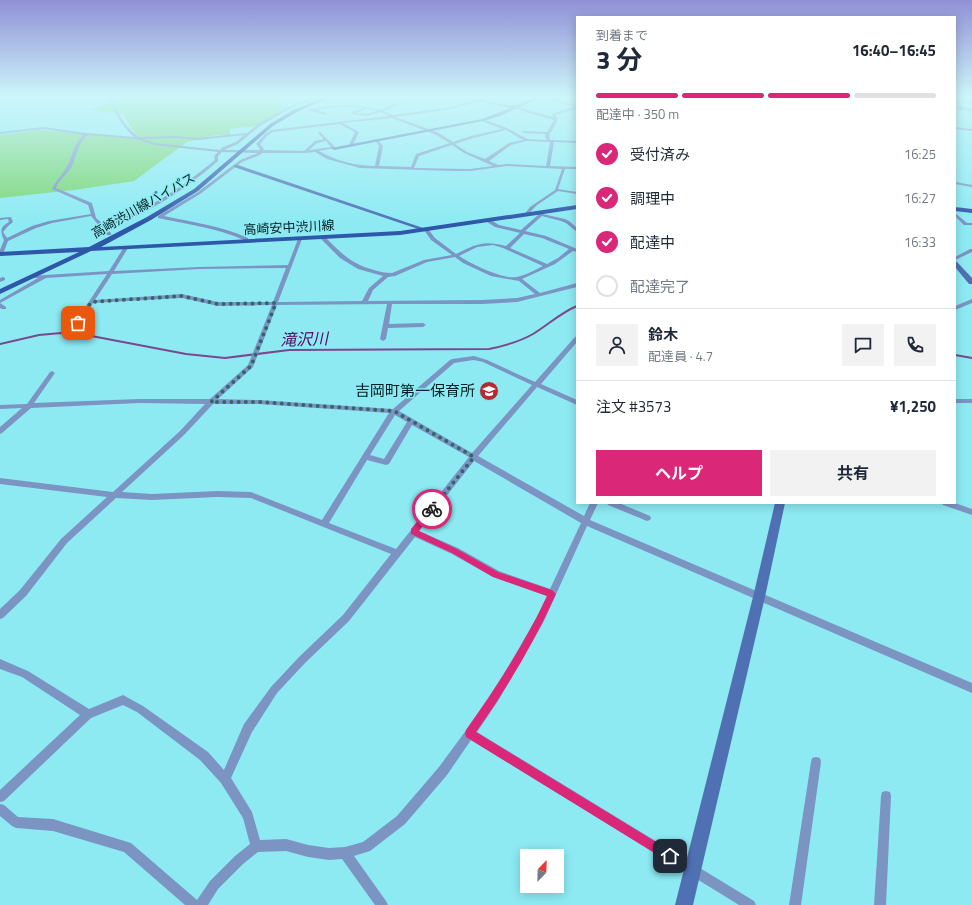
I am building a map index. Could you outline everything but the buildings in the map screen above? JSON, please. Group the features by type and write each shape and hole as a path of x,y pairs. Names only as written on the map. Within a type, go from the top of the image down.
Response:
{"main road":[{"name":"高崎渋川線バイパス","path":"0,292 87,250 194,191 213,177 250,139"},
{"name":"高崎渋川線バイパス","path":"0,286 76,251 187,190 254,139"},
{"name":"高崎安中渋川線","path":"0,254 400,234 576,207"},
{"path":"956,209 972,211"}],"street":[{"path":"80,139 74,152 69,168 54,189 90,204 92,215 109,234"},
{"path":"140,139 155,144 221,151 262,152 316,151 381,139"},
{"path":"102,226 134,215 181,188 215,162 217,160 216,156 221,151 242,139"},
{"path":"262,139 258,144 262,152"},
{"path":"351,145 354,139"},
{"path":"447,139 452,144 469,154 487,160 498,166"},
{"path":"412,169 416,155 466,139"},
{"path":"305,152 316,142 326,140 334,148"},
{"path":"377,140 381,146 377,167"},
{"path":"487,160 510,144 526,140 576,142"},
{"path":"548,167 550,141"},
{"path":"316,151 328,158 355,166 470,170 498,166 576,168"},
{"path":"246,241 246,239 238,235 160,217 199,193 241,161 257,156 262,152"},
{"path":"236,166 426,230 433,239 455,256 493,276 517,279 528,284 539,294"},
{"path":"526,215 532,206 547,198 557,190 556,189 564,167"},
{"path":"956,183 972,186"},
{"path":"557,190 576,193"},
{"path":"507,248 538,214 566,220 570,222 576,230"},
{"path":"0,254 6,240 34,227 51,222 92,215"},
{"path":"956,215 972,232"},
{"path":"0,219 9,218 11,222 6,225 1,232 6,240"},
{"path":"489,221 497,226 544,237 574,250"},
{"path":"966,224 972,224"},
{"path":"0,615 23,593 64,541 182,433 211,402 251,366 300,238"},
{"path":"322,238 342,257 360,268 387,275 393,275 426,261 455,256 484,244 493,244 507,248 547,266"},
{"path":"78,323 126,248"},
{"path":"517,279 547,266 574,250"},
{"path":"956,258 972,250"},
{"path":"956,264 972,282"},
{"path":"32,277 199,268 290,266"},
{"path":"364,303 371,289 387,275"},
{"path":"0,302 46,276"},
{"path":"91,302 182,296 218,304 390,303 517,300 576,285"},
{"path":"956,308 972,301"},
{"path":"383,339 390,303"},
{"path":"386,326 423,325"},
{"path":"224,779 248,728 274,690 302,660 346,618 474,457 538,385 576,339"},
{"path":"324,524 394,411 452,361 474,358 485,361 576,403"},
{"path":"0,431 29,406 52,373"},
{"path":"956,400 972,401"},
{"path":"0,407 139,401 259,402 394,411 585,521 972,688"},
{"path":"366,457 386,462 411,421"},
{"path":"0,481 113,495 152,497 216,494 251,495 397,553"},
{"path":"201,905 214,886 239,860 256,846 286,845 308,851 329,854 346,853 366,847 401,820 443,771 495,698 540,620 594,504"},
{"path":"613,504 647,518"},
{"path":"684,905 759,597 780,504"},
{"path":"949,504 972,512"},
{"path":"413,532 455,551 496,574 552,594"},
{"path":"0,664 25,674 88,714"},
{"path":"0,797 88,714 123,700 140,709 204,756 224,779 248,816 256,846"},
{"path":"470,734 750,905"},
{"path":"795,905 816,762"},
{"path":"880,905 886,796"},
{"path":"0,809 16,822 53,825 127,847 194,905"},
{"path":"346,853 382,905"}],"green space":[{"path":"0,139 198,139 187,142 134,181 74,190 0,198"}],"waterway":[{"name":"滝沢川","path":"0,344 39,335 61,333 81,334 186,354 225,358 289,350 489,349 500,347 528,337 565,312 576,306"},
{"name":"滝沢川","path":"956,355 972,358"}],"way so far":[{"path":"78,323 91,302 163,296 187,296 218,304 276,303 251,366 211,402 259,402 394,411 474,457 432,509"}],"place":[{"name":"吉岡町第一保育所","path":"489,391"}],"route":[{"path":"432,509 413,532 455,551 496,574 552,594 540,620 495,698 470,734 670,856"}]}
